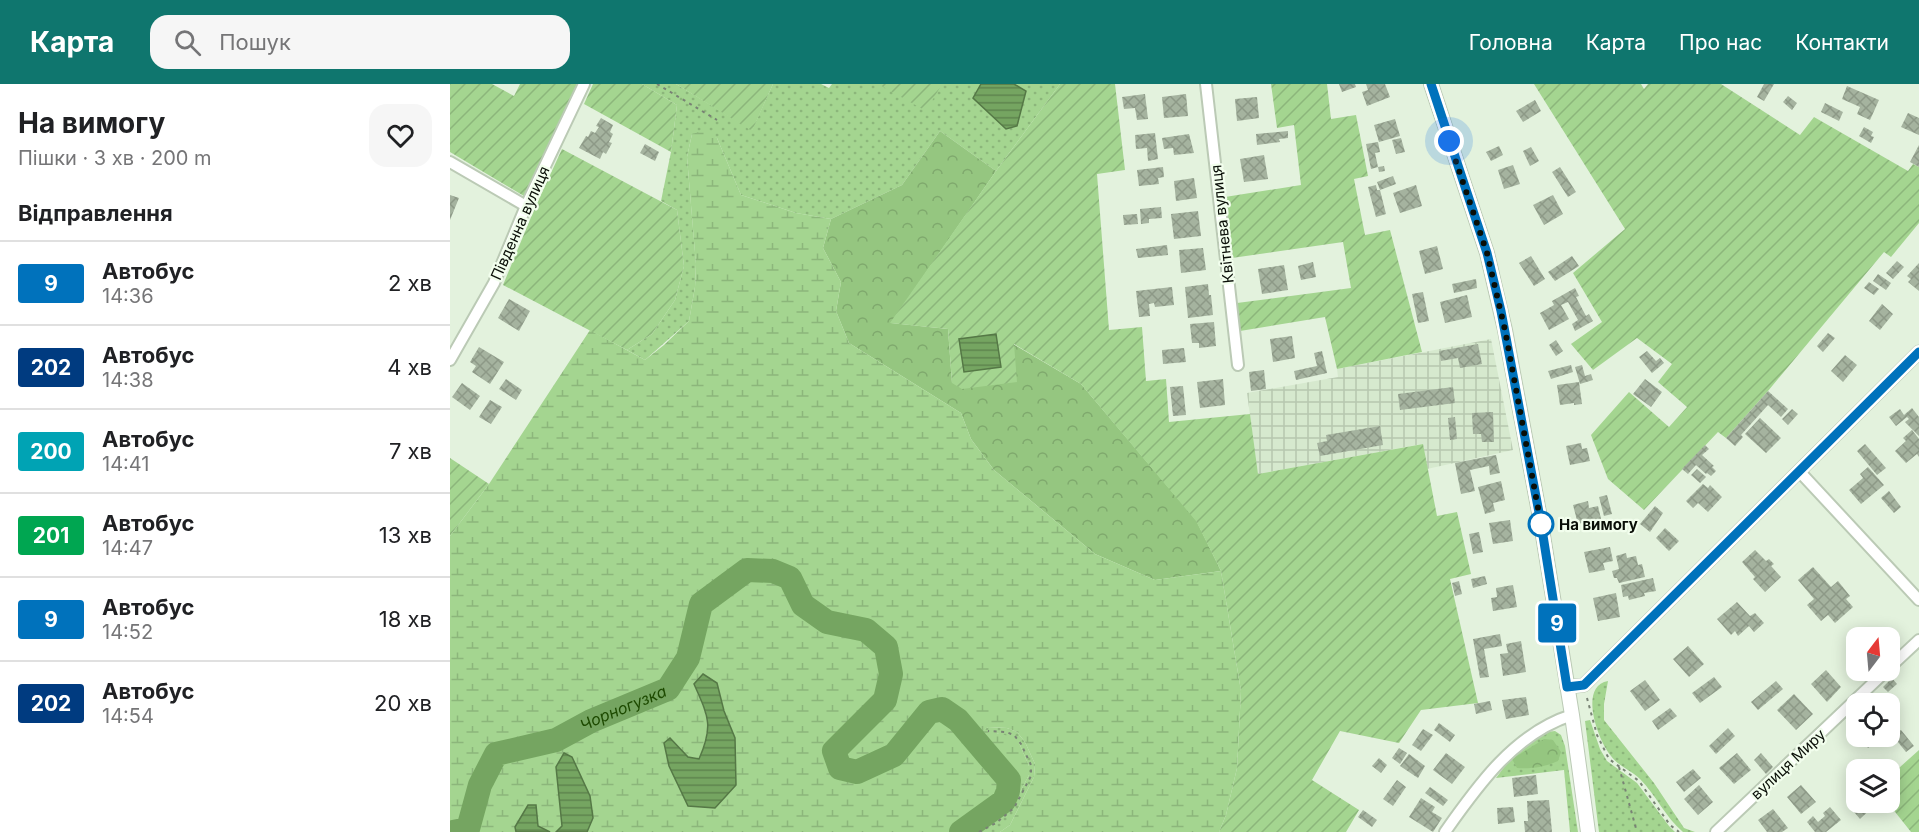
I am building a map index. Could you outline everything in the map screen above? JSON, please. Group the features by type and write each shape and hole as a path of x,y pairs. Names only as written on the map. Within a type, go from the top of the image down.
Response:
{"main road":[{"path":"1431,84 1487,253 1505,330 1541,523 1588,832"}],"street":[{"name":"Південна вулиця","path":"450,360 494,283 526,206 584,84"},
{"name":"Квітнева вулиця","path":"1206,84 1238,365"},
{"path":"450,162 526,206"},
{"path":"1567,687 1584,685 1919,352"},
{"path":"1799,471 1919,600"},
{"path":"1900,658 1919,640"},
{"name":"вулиця Миру","path":"1716,832 1875,681"},
{"path":"1445,832 1495,766 1512,750 1534,734 1572,715"}],"path":[{"path":"657,84 717,120"},
{"path":"1584,685 1602,748 1609,759 1639,781 1670,825 1679,832"},
{"path":"979,832 996,823 1014,808 1030,776 1031,765 1014,735 988,731"},
{"path":"1619,767 1636,832"}],"shaded area":[{"path":"981,84 1014,84 1026,91 1017,126 1006,129 973,98"},
{"path":"996,334 1001,367 964,372 959,339"},
{"path":"1491,339 1513,450 1427,469 1422,444 1258,474 1247,393 1338,377 1337,369"},
{"path":"703,674 717,683 724,711 735,738 736,785 715,808 688,806 669,766 664,743 670,738 688,757 699,759 708,729 706,713 694,684"},
{"path":"564,753 572,757 590,796 593,818 587,832 556,832 562,826 556,767"},
{"path":"528,805 536,805 538,826 550,832 516,832 515,827"}],"green space":[{"path":"450,84 492,84 514,96 520,84 577,84 524,196 450,152"},
{"path":"593,84 642,84 677,105 671,152 584,104"},
{"path":"642,84 676,84 752,130 773,84 821,84 829,88 832,84 981,84 973,99 1026,91 1014,84 1060,84 996,171 940,131 902,185 831,219 796,213 741,195 717,138 692,134 687,157 696,264 695,287 689,321 645,360 627,350 652,334 675,300 684,266 677,210 661,201 671,152 677,105"},
{"path":"676,84 773,84 752,131"},
{"path":"878,84 942,84 926,111"},
{"path":"1060,84 1115,84 1125,170 1097,174 1109,330 1142,327 1146,381 1166,379 1169,422 1250,414 1258,474 1423,444 1437,516 1457,512 1471,574 1450,579 1478,703 1421,710 1399,743 1340,731 1312,780 1359,810 1346,832 1219,832 1226,815 1237,768 1241,691 1221,571 1196,521 1081,384 1014,344 1017,382 962,389 952,383 948,329 890,323"},
{"path":"1271,84 1327,84 1331,119 1356,115 1368,176 1354,179 1365,235 1390,230 1422,352 1337,369 1325,317 1240,331 1237,303 1351,288 1343,242 1232,258 1225,197 1301,185 1294,125 1277,128"},
{"path":"1534,84 1641,84 1644,89 1648,84 1721,84 1800,135 1814,117 1908,171 1913,164 1919,167 1919,223 1891,257 1884,252 1726,438 1718,432 1644,510 1608,479 1591,435 1629,392 1669,427 1687,407 1658,382 1672,364 1637,338 1593,370 1571,344 1602,322 1573,273 1625,229"},
{"path":"702,131 717,138 741,195 796,213 831,219 823,248 841,282 836,311 849,343 961,413 971,439 994,470 1095,554 1155,580 1221,571 1241,691 1237,768 1226,815 1219,832 1000,832 1010,825 1034,777 1035,764 1025,742 1017,732 1007,728 988,727 984,730 1013,737 1020,745 1029,766 1029,775 1012,807 995,822 975,832 587,832 593,818 556,767 562,826 556,832 550,832 538,826 536,805 528,805 515,827 516,832 450,832 450,536 489,484 590,330 645,360 689,321 696,265 687,157 692,134","holes":["717,683 724,711 735,738 688,806 670,738 688,757 699,759 706,738 707,721 694,684"]},
{"path":"940,131 996,171 891,323 948,329 952,383 1013,344 1081,384 1196,520 1221,571 1155,580 1095,554 994,470 971,439 961,413 849,343 836,311 841,282 823,248 831,219 902,185"},
{"path":"562,149 677,210 684,266 675,300 652,334 627,350 503,285"},
{"path":"450,458 489,484 450,536"},
{"path":"1608,681 1604,720 1654,783 1684,828 1695,832 1683,832 1640,779 1617,763 1606,749 1596,727 1592,703 1599,685"},
{"path":"1590,720 1600,749 1607,761 1637,783 1675,832 1599,832 1585,721"},
{"path":"988,727 1007,728 1017,732 1025,742 1035,764 1034,777 1010,825 1000,832 975,832 995,822 1012,807 1029,775 1029,766 1020,745 997,733 988,733 983,730"},
{"path":"1555,731 1561,735 1565,746 1578,832 1570,832 1564,770 1496,778 1514,755 1529,741"},
{"path":"1544,739 1553,740 1561,752 1558,761 1538,767 1517,768 1512,759"},
{"path":"1919,750 1919,832 1911,832 1896,813 1900,813 1900,767"}],"building":[{"path":"1339,84 1355,84 1356,87 1342,92"},
{"path":"1366,84 1385,84 1390,97 1367,106 1362,92 1368,90"},
{"path":"1764,84 1774,84 1764,101 1757,97"},
{"path":"1847,86 1879,100 1870,120 1857,114 1860,107 1842,99"},
{"path":"1145,94 1148,119 1137,120 1135,108 1124,109 1122,97"},
{"path":"1186,94 1188,116 1164,118 1162,97"},
{"path":"1788,96 1797,103 1792,110 1783,102"},
{"path":"1257,97 1259,118 1237,121 1235,99"},
{"path":"1535,100 1541,111 1523,122 1516,111"},
{"path":"1825,103 1843,112 1839,121 1821,112"},
{"path":"1908,113 1919,118 1919,135 1901,127"},
{"path":"601,118 613,125 610,132 613,134 609,142 612,143 600,159 579,148 591,131 595,133"},
{"path":"1395,119 1400,136 1379,142 1374,125"},
{"path":"1864,127 1873,132 1871,136 1874,137 1871,143 1859,136"},
{"path":"1288,131 1288,138 1279,139 1280,142 1257,145 1256,134"},
{"path":"1155,133 1158,159 1148,161 1147,148 1136,149 1135,135"},
{"path":"1189,134 1194,153 1174,155 1173,148 1164,149 1162,138"},
{"path":"1401,138 1405,152 1396,154 1392,140"},
{"path":"1378,142 1380,152 1375,153 1378,167 1371,169 1366,144"},
{"path":"645,144 659,152 655,161 640,153"},
{"path":"1919,145 1919,167 1910,162"},
{"path":"1499,146 1503,155 1491,161 1486,152"},
{"path":"1531,147 1539,161 1530,166 1523,151"},
{"path":"1264,155 1268,179 1244,182 1240,159"},
{"path":"1513,165 1520,184 1504,189 1498,170"},
{"path":"1384,166 1385,171 1379,172 1378,167"},
{"path":"1163,167 1164,177 1158,178 1159,184 1139,186 1137,170"},
{"path":"1560,167 1576,192 1568,197 1552,172"},
{"path":"1393,176 1396,184 1380,190 1377,182"},
{"path":"1194,178 1197,198 1176,201 1174,181"},
{"path":"1376,185 1377,190 1380,190 1386,214 1376,217 1368,187"},
{"path":"1416,185 1422,206 1400,213 1393,193"},
{"path":"450,195 459,198 450,220"},
{"path":"1553,195 1563,214 1544,225 1533,205"},
{"path":"1161,207 1162,218 1149,219 1149,223 1141,224 1140,209"},
{"path":"1198,211 1201,236 1174,239 1171,214"},
{"path":"1137,214 1138,224 1124,225 1123,215"},
{"path":"1167,245 1168,255 1138,258 1136,249"},
{"path":"1437,246 1443,269 1425,274 1419,251"},
{"path":"1203,248 1206,270 1181,273 1179,250"},
{"path":"1531,256 1545,279 1534,286 1519,263"},
{"path":"1572,256 1579,266 1555,281 1548,272"},
{"path":"1897,261 1904,267 1893,279 1886,273"},
{"path":"1313,262 1316,277 1301,280 1298,266"},
{"path":"1919,263 1919,291 1908,282 1911,279 1907,276"},
{"path":"1284,265 1288,290 1262,294 1258,269"},
{"path":"1878,274 1891,283 1886,290 1873,281"},
{"path":"1476,279 1477,288 1454,293 1452,284"},
{"path":"1869,282 1879,289 1874,295 1864,288"},
{"path":"1208,284 1213,315 1188,318 1185,287"},
{"path":"1172,287 1174,305 1155,307 1154,303 1149,304 1150,316 1139,317 1136,291"},
{"path":"1575,288 1579,296 1576,297 1586,316 1589,314 1593,321 1575,331 1572,324 1578,320 1568,302 1561,305 1569,319 1549,330 1540,313 1554,305 1552,301"},
{"path":"1423,292 1429,321 1418,323 1412,294"},
{"path":"1467,295 1472,317 1445,323 1440,302"},
{"path":"509,299 530,311 519,331 498,318"},
{"path":"1882,304 1893,314 1880,330 1869,321"},
{"path":"1214,322 1216,346 1199,348 1199,343 1192,343 1190,324"},
{"path":"1828,333 1835,338 1823,352 1817,346"},
{"path":"1292,336 1295,358 1273,362 1270,339"},
{"path":"1556,340 1563,351 1556,356 1549,345"},
{"path":"1478,344 1482,364 1460,368 1458,358 1441,361 1439,351"},
{"path":"479,347 504,362 490,384 472,372 476,366 470,362"},
{"path":"1184,348 1186,362 1163,364 1162,350"},
{"path":"1322,351 1327,373 1296,380 1294,371 1317,366 1314,353"},
{"path":"1647,351 1656,361 1660,358 1664,363 1652,373 1639,357"},
{"path":"1845,355 1857,365 1843,382 1831,371"},
{"path":"1571,365 1573,372 1551,379 1548,371"},
{"path":"1582,365 1585,376 1591,374 1593,380 1580,384 1575,367"},
{"path":"1264,370 1266,389 1251,391 1249,372"},
{"path":"506,379 522,390 516,400 499,389"},
{"path":"1223,379 1225,405 1200,408 1197,382"},
{"path":"1645,379 1662,392 1651,407 1633,394"},
{"path":"1579,382 1582,404 1560,405 1557,385"},
{"path":"462,383 480,396 470,410 452,397"},
{"path":"1183,386 1186,415 1173,416 1170,387"},
{"path":"1453,387 1455,403 1400,410 1398,394"},
{"path":"1768,391 1788,409 1781,417 1768,405 1741,435 1743,437 1735,446 1726,438"},
{"path":"490,400 502,407 491,424 479,417"},
{"path":"1912,408 1919,417 1919,436 1905,422 1909,419 1907,417 1896,426 1889,417 1900,409 1904,415"},
{"path":"1792,409 1798,414 1788,425 1782,419"},
{"path":"1493,412 1494,442 1482,442 1481,434 1473,434 1472,413"},
{"path":"1455,417 1457,439 1450,440 1448,418"},
{"path":"1760,418 1781,438 1766,453 1745,434"},
{"path":"1380,426 1383,445 1320,456 1317,443 1327,441 1326,435"},
{"path":"1912,430 1919,439 1919,457 1917,454 1906,463 1895,451 1906,441 1903,438"},
{"path":"1581,443 1582,449 1587,448 1590,461 1570,465 1566,446"},
{"path":"1865,444 1886,468 1877,475 1857,451"},
{"path":"1705,445 1709,449 1702,455 1716,471 1711,476 1696,465 1688,474 1682,469"},
{"path":"1496,455 1500,473 1490,475 1489,466 1470,470 1475,491 1461,494 1455,463"},
{"path":"1868,467 1884,485 1861,504 1849,490 1863,478 1860,474"},
{"path":"1697,469 1706,477 1700,483 1691,475"},
{"path":"1501,481 1505,500 1493,503 1495,511 1485,514 1478,487"},
{"path":"1703,484 1708,488 1710,485 1722,497 1708,512 1698,503 1693,508 1686,501"},
{"path":"1889,491 1901,507 1894,513 1881,498"},
{"path":"1607,495 1612,514 1604,516 1599,497"},
{"path":"1588,501 1589,508 1598,506 1602,523 1592,525 1591,521 1578,524 1573,505"},
{"path":"1655,506 1663,513 1650,532 1640,524"},
{"path":"1510,520 1513,541 1493,544 1489,523"},
{"path":"1665,528 1679,541 1669,551 1656,538"},
{"path":"1479,532 1483,552 1473,554 1469,534"},
{"path":"1610,547 1613,561 1603,563 1605,570 1589,573 1584,552"},
{"path":"1755,550 1766,561 1769,559 1774,564 1771,566 1781,577 1765,592 1742,562"},
{"path":"1626,553 1627,558 1636,556 1638,565 1642,564 1645,577 1619,583 1612,571 1619,569 1616,556"},
{"path":"1813,567 1831,587 1838,581 1850,596 1846,599 1853,607 1835,623 1828,615 1821,621 1807,605 1814,599 1798,580"},
{"path":"1485,576 1487,584 1473,588 1471,579"},
{"path":"1653,578 1656,591 1644,593 1645,596 1629,600 1628,596 1623,597 1621,585"},
{"path":"1459,581 1462,594 1455,596 1452,583"},
{"path":"1513,585 1517,607 1493,611 1491,598 1497,597 1496,588"},
{"path":"1616,593 1620,617 1598,621 1593,598"},
{"path":"1737,602 1750,616 1755,613 1764,623 1754,632 1749,626 1738,636 1735,631 1731,635 1717,619"},
{"path":"1500,634 1502,646 1484,649 1489,677 1480,678 1473,639"},
{"path":"1521,641 1526,672 1503,676 1500,654 1508,653 1506,644"},
{"path":"1688,646 1704,664 1689,677 1673,659"},
{"path":"1826,670 1841,687 1827,702 1811,684"},
{"path":"1714,677 1722,687 1700,703 1692,693"},
{"path":"1645,680 1660,700 1645,711 1630,691"},
{"path":"1776,681 1783,689 1758,710 1751,702"},
{"path":"1889,681 1894,681 1897,684 1888,692 1883,687"},
{"path":"1794,694 1813,714 1796,730 1777,710"},
{"path":"1526,697 1529,715 1506,719 1502,700"},
{"path":"1490,701 1492,710 1476,714 1474,704"},
{"path":"1670,708 1677,716 1658,730 1652,721"},
{"path":"1439,723 1455,735 1450,742 1434,730"},
{"path":"1728,728 1735,736 1716,754 1709,746"},
{"path":"1423,729 1433,735 1421,751 1412,745"},
{"path":"1900,731 1914,746 1906,752 1900,745"},
{"path":"1399,748 1407,753 1400,764 1392,758"},
{"path":"1446,753 1465,767 1452,784 1433,770"},
{"path":"1737,753 1751,770 1734,784 1719,768"},
{"path":"1761,753 1773,767 1766,774 1754,760"},
{"path":"1409,754 1425,766 1418,778 1400,766"},
{"path":"1379,758 1387,765 1381,773 1372,766"},
{"path":"1693,769 1701,778 1684,792 1676,782"},
{"path":"1536,775 1538,794 1514,797 1512,778"},
{"path":"1397,780 1406,787 1393,806 1383,799"},
{"path":"1699,785 1713,802 1698,815 1684,799"},
{"path":"1801,785 1816,802 1801,814 1787,797"},
{"path":"1430,787 1448,800 1443,806 1425,793"},
{"path":"1421,798 1435,807 1432,812 1442,818 1433,832 1409,817"},
{"path":"1549,800 1552,832 1525,832 1524,821 1528,821 1527,801"},
{"path":"1513,807 1515,822 1498,824 1497,808"},
{"path":"1830,807 1841,820 1826,832 1815,832 1807,822 1813,816 1818,822"},
{"path":"1773,809 1788,828 1782,832 1767,832 1758,820"},
{"path":"1363,810 1377,820 1372,827 1358,817"},
{"path":"1855,813 1866,813 1860,819"}],"waterway":[{"name":"Чорногузка","path":"453,832 468,829 480,785 496,754 556,740 591,721 668,689 688,658 701,604 747,570 773,571 790,578 803,605 827,622 866,630 886,647 891,674 885,700 834,751 840,768 857,772 894,755 929,712 942,709 958,720 1009,780 1004,801 961,832"}],"bus line":[{"name":"9","path":"1431,84 1487,253 1501,311 1541,523 1567,687 1584,685 1919,352"}],"place":[{"name":"На вимогу","path":"1541,524"}],"route":[{"path":"1449,141 1487,253 1505,330 1541,524"}]}
